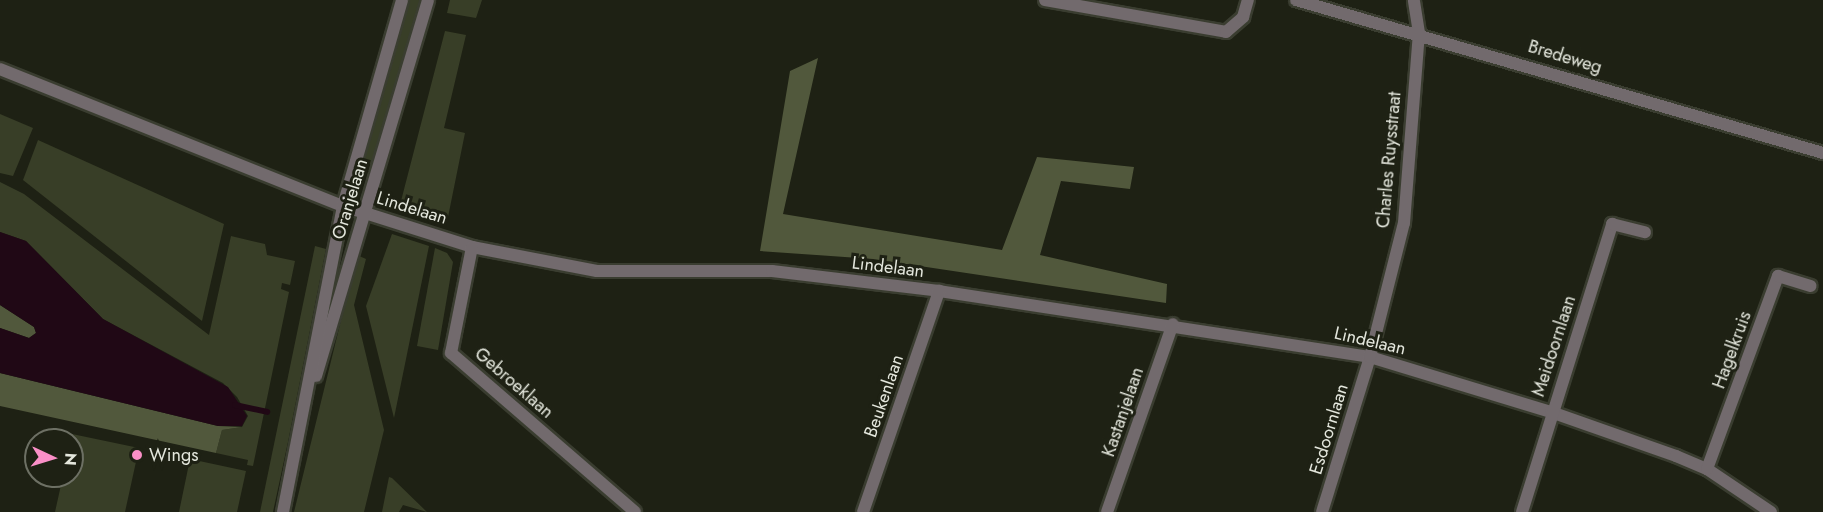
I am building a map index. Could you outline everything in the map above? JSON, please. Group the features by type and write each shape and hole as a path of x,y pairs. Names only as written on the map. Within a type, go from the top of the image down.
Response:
{"street":[{"name":"Oranjelaan","path":"283,512 306,408 343,206 402,0"},
{"name":"Oranjelaan","path":"306,408 428,0"},
{"path":"1045,0 1226,32 1243,16 1248,0"},
{"name":"Bredeweg","path":"1296,0 1419,33 1823,153"},
{"name":"Charles Ruysstraat","path":"1370,357 1404,223 1419,33 1413,0"},
{"name":"Lindelaan","path":"0,69 343,206 472,247 597,271 772,271 939,291 1173,324 1370,357 1551,412 1707,469 1771,512"},
{"name":"Meidoornlaan","path":"1522,512 1551,412 1612,224 1645,232"},
{"name":"Gebroeklaan","path":"472,247 451,353 635,512"},
{"name":"Hagelkruis","path":"1707,469 1778,276 1810,286"},
{"name":"Beukenlaan","path":"863,512 939,291"},
{"name":"Kastanjelaan","path":"1107,512 1173,324"},
{"name":"Esdoornlaan","path":"1322,512 1370,357"}],"green space":[{"path":"410,0 420,0 417,17 373,165 362,162"},
{"path":"450,0 482,0 476,18 447,13"},
{"path":"445,31 466,35 444,128 465,133 447,222 407,209 409,202 401,201"},
{"path":"818,58 783,214 1002,250 1037,157 1134,167 1130,189 1061,181 1040,255 1167,284 1166,303 873,259 760,251 790,71"},
{"path":"0,114 33,128 13,176 0,173"},
{"path":"38,140 224,224 202,321 23,180"},
{"path":"0,182 24,194 209,335 231,236 265,244 267,255 295,261 290,285 282,283 281,289 289,292 253,466 247,465 248,460 216,453 222,430 242,427 248,416 237,397 223,383 103,319 26,241 0,232"},
{"path":"392,234 429,246 394,418 366,306"},
{"path":"315,246 326,249 288,442 273,512 260,512"},
{"path":"435,248 447,253 453,262 438,350 417,346"},
{"path":"357,255 366,259 354,305 384,430 364,512 294,512"},
{"path":"0,305 34,327 36,333 29,338 0,328"},
{"path":"0,373 218,426 242,427 222,430 216,453 0,406"},
{"path":"84,437 139,448 125,512 55,512 60,488 84,488"},
{"path":"190,459 246,471 237,512 179,512"},
{"path":"389,477 427,512 403,505 399,512 382,512"}],"shaded area":[{"path":"0,232 26,241 103,319 228,387 247,416 242,426 218,426 0,373 0,328 29,338 36,333 34,327 0,305"}],"waterway":[{"path":"235,405 267,412"}],"place":[{"name":"Wings","path":"137,455"}]}
